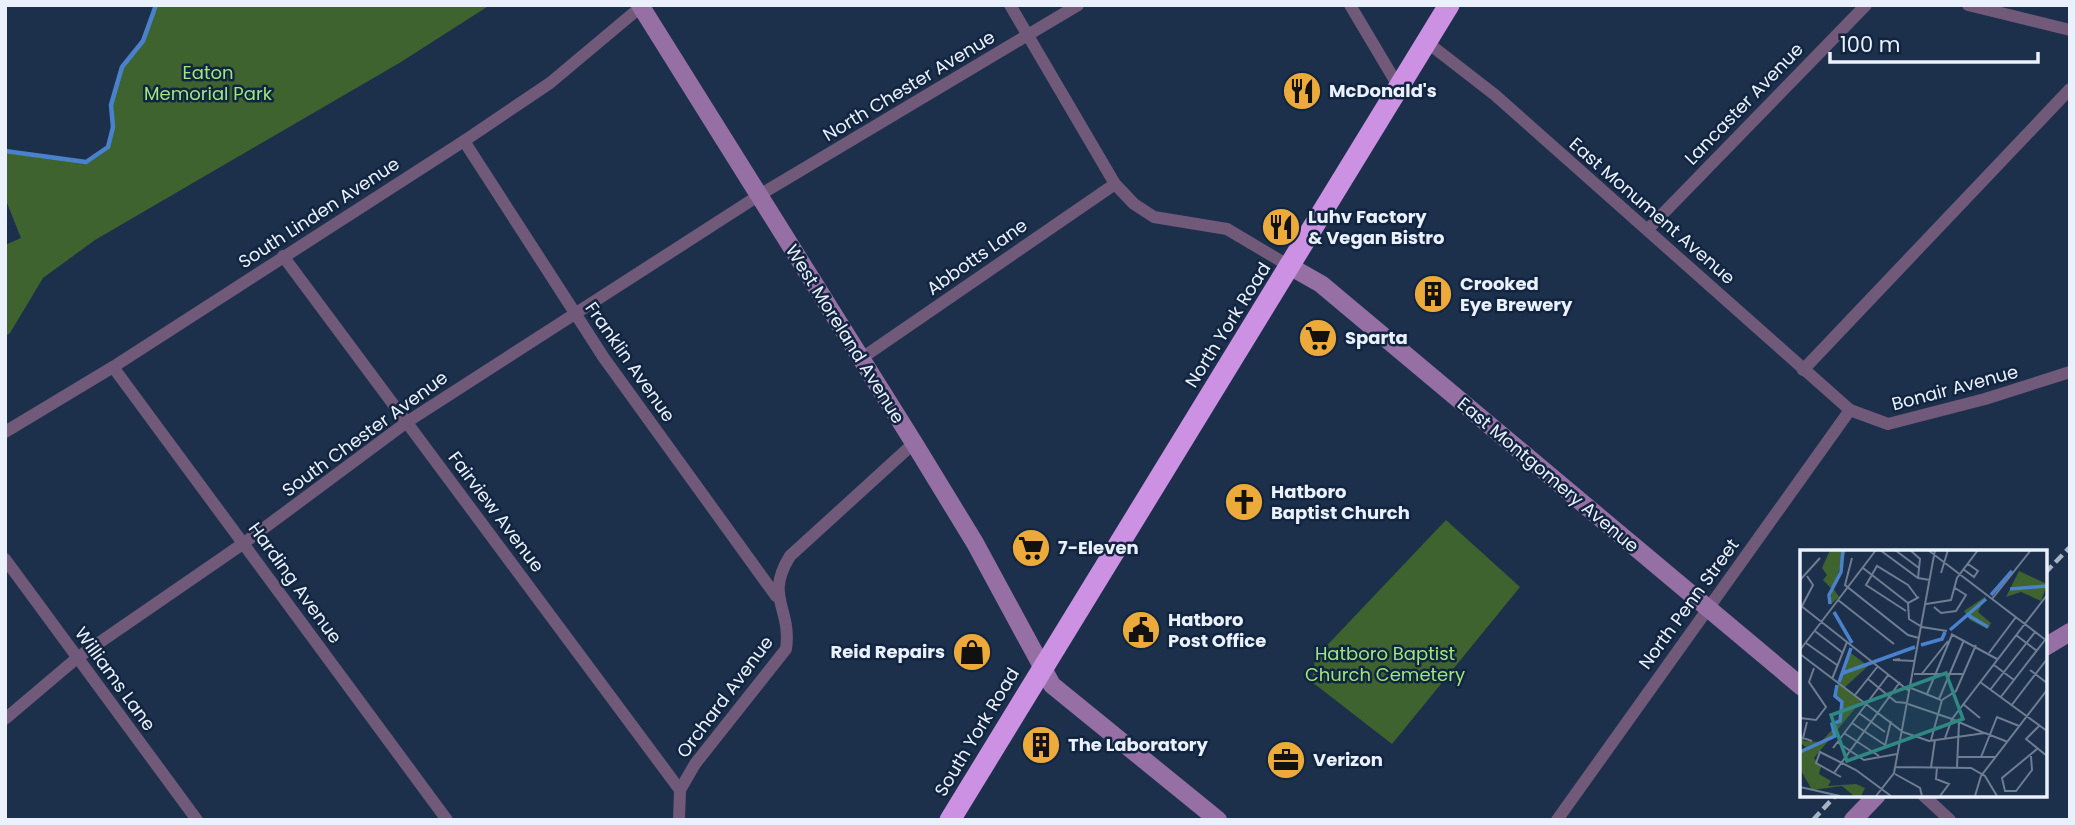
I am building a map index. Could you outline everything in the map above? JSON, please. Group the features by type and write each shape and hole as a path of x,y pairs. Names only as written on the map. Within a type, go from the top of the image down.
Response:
{"highway":[{"name":"North York Road","path":"1042,667 1291,267 1449,5"},
{"name":"South York Road","path":"950,820 1042,667"}],"street":[{"path":"1010,5 1115,184 1134,204 1154,217 1216,225 1291,267"},
{"name":"North Chester Avenue","path":"758,196 1078,5"},
{"path":"1350,5 1400,89"},
{"name":"Lancaster Avenue","path":"1648,229 1866,5"},
{"path":"1968,5 2070,30"},
{"name":"South Linden Avenue","path":"5,432 113,367 464,142 550,83 641,6"},
{"name":"West Moreland Avenue","path":"641,6 975,543 1052,685 1218,820"},
{"name":"East Monument Avenue","path":"1428,43 1473,76 1850,410"},
{"path":"1803,370 2070,89"},
{"name":"Franklin Avenue","path":"464,142 573,313 776,597"},
{"name":"Abbotts Lane","path":"859,360 1115,184"},
{"name":"South Chester Avenue","path":"5,719 77,658 244,543 407,422 758,196"},
{"name":"Fairview Avenue","path":"283,256 680,790"},
{"name":"East Montgomery Avenue","path":"1291,267 1321,284 1800,685"},
{"name":"Harding Avenue","path":"113,367 447,820"},
{"name":"Bonair Avenue","path":"1850,410 1888,424 1998,396 2070,372"},
{"name":"North Penn Street","path":"1557,820 1850,410"},
{"path":"776,597 780,572 790,556 914,443"},
{"name":"Williams Lane","path":"5,558 197,820"},
{"name":"Orchard Avenue","path":"679,820 680,790 695,764 786,649 789,632 776,597"},
{"path":"2047,646 2070,632"},
{"path":"1853,820 1875,797"},
{"path":"1925,797 1950,820"}],"green space":[{"name":"Eaton Memorial Park","path":"156,5 490,5 401,62 95,240 43,278 10,333 5,336 5,245 21,238 5,198 5,151 85,162 108,147 113,127 111,105 122,67 143,41"},
{"name":"Hatboro Baptist Church Cemetery","path":"1446,520 1520,587 1392,744 1312,682 1315,658"}],"waterway":[{"path":"5,151 86,162 108,147 113,127 111,105 122,67 143,41 156,5"}],"railway":[{"path":"2047,571 2070,547"},
{"path":"1813,820 1834,797"}],"place":[{"name":"McDonald's","path":"1302,91"},
{"name":"Luhv Factory & Vegan Bistro","path":"1281,227"},
{"name":"Crooked Eye Brewery","path":"1433,294"},
{"name":"Sparta","path":"1318,338"},
{"name":"Hatboro Baptist Church","path":"1244,502"},
{"name":"7-Eleven","path":"1031,548"},
{"name":"Hatboro Post Office","path":"1141,630"},
{"name":"Reid Repairs","path":"972,652"},
{"name":"The Laboratory","path":"1041,745"},
{"name":"Verizon","path":"1286,760"}]}
